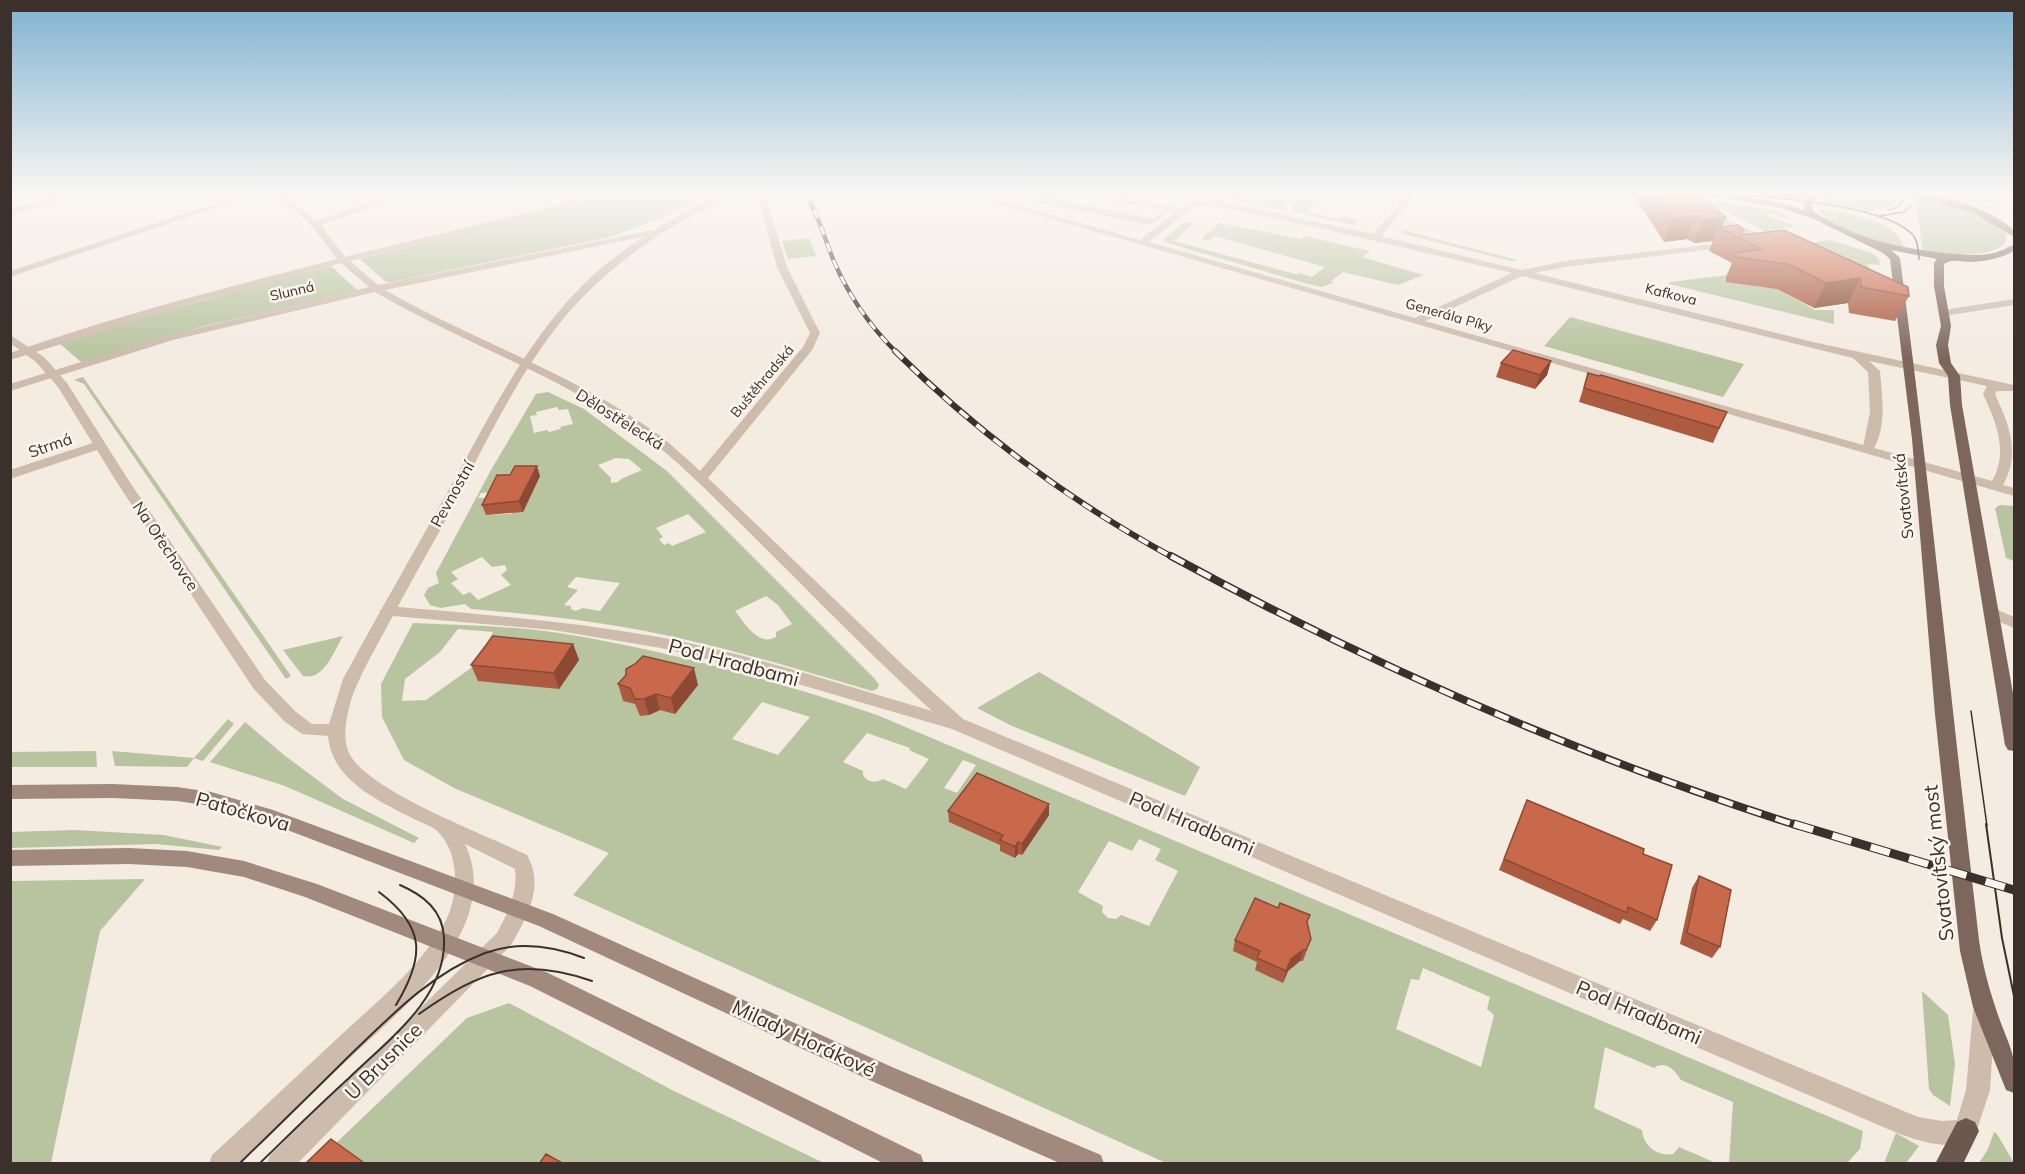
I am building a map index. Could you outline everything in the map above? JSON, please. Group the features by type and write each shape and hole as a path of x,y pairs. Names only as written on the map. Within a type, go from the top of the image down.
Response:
{"highway":[{"path":"1948,1164 1966,1131"}],"main road":[{"name":"Svatovítská","path":"1881,249 1895,258 1920,465 1951,770"},
{"path":"1898,249 1956,257"},
{"path":"2014,249 1991,256 1943,259 1939,263 1939,286 1946,326 1942,345 1945,363 1954,376 2014,745"},
{"name":"Svatovítský most","path":"1951,770 1970,951 1984,1007"},
{"name":"Patočkova","path":"10,792 123,791 211,799 273,817 518,908"},
{"path":"10,858 129,856 215,863 244,869 310,890 487,958 599,1008 912,1164"},
{"name":"Milady Horákové","path":"518,908 576,932 884,1075 1092,1164"},
{"path":"1984,1007 2014,1082"}],"street":[{"path":"10,274 87,249"},
{"name":"Dělostřelecká","path":"334,249 343,260 377,288 415,311 606,406 656,438 900,672 958,724"},
{"name":"Slunná","path":"10,357 145,313 389,249"},
{"name":"Slunná","path":"10,388 208,327 377,288 569,249"},
{"name":"Pevnostní","path":"518,908 527,882 525,867 520,861 443,826 360,777 343,760 337,730 341,704 351,679 387,611 525,364 561,314 582,291 632,249"},
{"name":"Buštěhradská","path":"700,478 811,343 815,333 782,267 777,249"},
{"name":"Generála Píky","path":"1162,249 2014,492"},
{"name":"Kafkova","path":"1426,249 1854,356 2009,387"},
{"path":"1416,322 1424,316 1521,273 1565,264 1687,249"},
{"path":"1886,298 1900,305"},
{"path":"1944,313 2014,302"},
{"name":"Na Ořechovce","path":"10,338 28,350 62,381 99,445 242,659 272,699 308,730 337,730"},
{"name":"Svatovítská","path":"1854,356 1867,363 1874,371 1876,408 1872,442 1866,450"},
{"path":"1995,487 2003,475 2010,450 1989,394 1992,388 2009,387"},
{"name":"Strmá","path":"10,475 99,445"},
{"name":"Pod Hradbami","path":"387,611 553,625 660,643 744,663 958,724 1911,1126 1941,1134 1966,1131"},
{"path":"1991,612 2014,623"},
{"name":"Pevnostní","path":"443,826 455,840 461,854 465,888"},
{"name":"U Brusnice","path":"221,1164 408,985 446,942 462,906 465,888"},
{"name":"U Brusnice","path":"279,1164 487,958 504,939 518,908"},
{"path":"1966,1131 1978,1090 1984,1007"}],"green space":[{"path":"401,249 554,249 392,282 386,282 360,259"},
{"path":"785,249 813,249 816,256 788,259"},
{"path":"1187,249 1202,249 1312,277 1325,267 1260,249 1360,249 1370,251 1362,257 1423,275 1398,285 1343,272 1331,281 1333,283 1322,287"},
{"path":"1463,249 1474,249 1517,260 1511,261"},
{"path":"1804,249 1858,249 1872,253 1879,259 1880,265 1868,264 1869,274"},
{"path":"1923,249 1996,249 1967,254 1923,251"},
{"path":"331,266 358,291 204,326 81,362 58,342 260,284"},
{"path":"1745,273 1736,276 1756,286 1776,288 1815,310 1834,310 1834,324 1669,284 1670,282"},
{"path":"1570,317 1744,364 1723,397 1544,346"},
{"path":"83,377 291,676 286,679 84,384 74,380"},
{"path":"548,392 584,409 667,471 875,679 879,685 877,689 872,691 733,651 633,629 552,617 471,609 465,604 441,608 430,605 424,595 428,588 439,583 436,573 491,470 536,394","holes":["557,407 559,410 568,409 573,424 549,432 547,430 534,433 530,416 537,415 536,412","616,458 629,459 642,470 618,482 611,483 611,478 598,465","497,492 513,512 486,515 495,498 478,498 481,493","688,514 706,532 672,546 669,543 664,545 659,539 663,537 656,528","482,557 492,567 505,565 507,570 501,575 511,585 478,600 470,592 463,595 451,583 458,579 451,572","576,577 620,583 600,611 583,608 575,611 571,609 571,606 564,605 578,590 567,587","766,596 778,605 792,624 776,632 776,637 769,639 763,639 748,627 735,611"]},
{"path":"2000,505 2014,506 2014,561 2006,558 1995,508"},
{"path":"413,623 449,624 559,633 640,648 720,667 838,702 877,715 1863,1131 1860,1149 1847,1163 1729,1163 1733,1102 1681,1080 1673,1070 1666,1066 1654,1068 1605,1047 1594,1108 1642,1130 1648,1145 1656,1152 1673,1154 1679,1147 1716,1163 1166,1163 573,895 609,853 454,788 404,760 382,717 381,684","holes":["458,629 493,632 471,668 426,700 402,701 405,679 440,652","762,702 810,717 778,755 732,739","867,733 910,748 909,750 929,759 906,789 883,779 870,781 865,778 863,771 843,762","963,760 976,765 957,793 944,788","1139,839 1161,849 1155,860 1178,871 1149,926 1121,915 1116,919 1108,918 1102,912 1103,906 1078,892 1109,841 1132,851","1307,946 1303,961 1293,960 1283,982 1255,970 1258,962","1423,968 1490,997 1487,1009 1494,1015 1481,1067 1396,1029 1411,979 1419,980"]},
{"path":"343,636 328,664 317,674 310,676 303,676 283,650"},
{"path":"1039,672 1200,767 1185,796 1012,726 977,708"},
{"path":"228,719 234,724 203,761 194,758"},
{"path":"245,722 284,755 343,799 419,838 414,843 285,786 210,762"},
{"path":"96,751 97,767 11,767 11,752"},
{"path":"112,751 194,758 187,767 115,766"},
{"path":"75,830 164,835 222,847 219,850 156,844 11,848 11,832"},
{"path":"145,879 100,931 51,1163 11,1163 11,881"},
{"path":"1922,991 1948,1015 1955,1064 1950,1106 1933,1095 1929,1089"},
{"path":"509,1003 672,1090 824,1163 362,1164 335,1144 467,1018"},
{"path":"1994,1132 2014,1163 1979,1163 1988,1149"},
{"path":"1896,1133 1919,1146 1906,1163 1884,1163"}],"building":[{"path":"1761,249 1825,249 1908,287 1909,296 1861,287 1860,278 1826,283 1788,264 1736,257 1736,253"},
{"path":"1513,350 1551,361 1540,375 1501,363"},
{"path":"1588,373 1727,412 1719,428 1584,388"},
{"path":"515,466 537,466 519,501 482,505 497,475 510,475"},
{"path":"493,636 573,644 554,673 471,665"},
{"path":"643,656 694,668 671,698 656,694 644,699 635,699 630,688 618,684 626,675 626,669"},
{"path":"977,773 1049,804 1022,844 1018,842 1015,847 1000,840 1003,835 948,811"},
{"path":"1527,800 1644,849 1643,854 1672,865 1657,920 1628,907 1627,913 1504,859"},
{"path":"1699,876 1731,890 1720,947 1687,933"},
{"path":"1255,898 1278,908 1280,903 1310,915 1307,922 1311,939 1306,950 1291,959 1286,971 1257,958 1260,951 1235,940"},
{"path":"331,1139 363,1162 361,1164 305,1164"},
{"path":"546,1154 564,1164 539,1164"}],"tram line":[{"path":"1918,249 1919,259"},
{"path":"1971,711 1987,826"},
{"path":"1986,824 2002,938 2014,996"},
{"path":"400,885 424,899 440,919 444,938 442,960 436,979"},
{"path":"379,892 406,918 413,930 416,944 416,957 412,972 396,1005"},
{"path":"436,979 485,953 510,947 548,948 584,958"},
{"path":"419,1014 462,987 501,972 521,969 543,970 566,973 592,981"},
{"path":"239,1164 393,1014 436,979"},
{"path":"259,1164 397,1033 412,1017 436,979"}],"railway":[{"path":"829,249 852,297 868,320 896,352"},
{"path":"896,352 959,410 1027,464 1098,513 1174,558"},
{"path":"1171,556 1323,634 1478,706 1637,770 1799,826"},
{"path":"1794,824 2014,890"}]}
